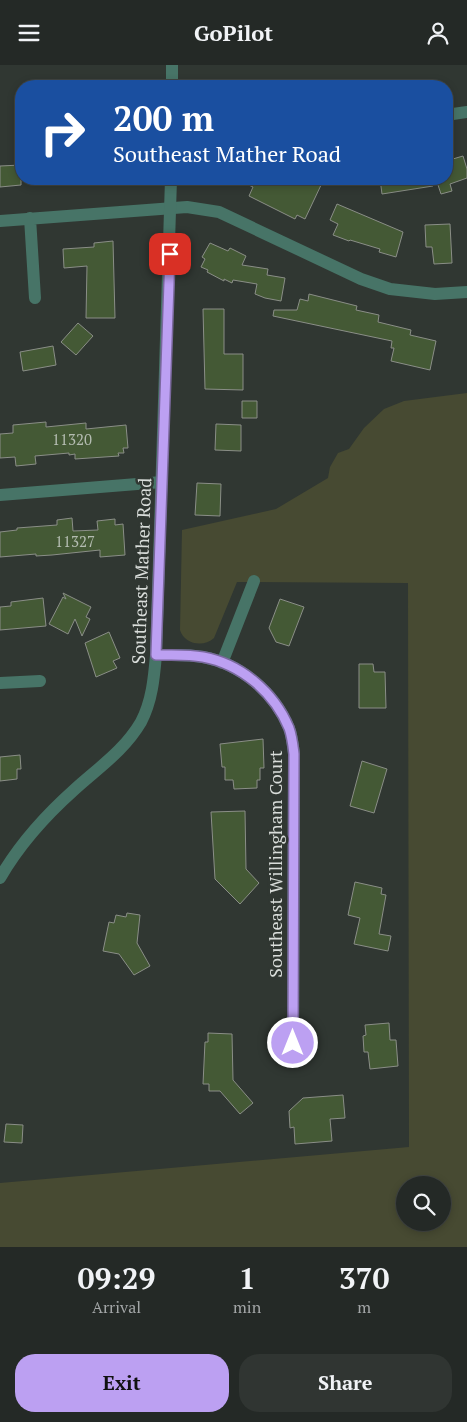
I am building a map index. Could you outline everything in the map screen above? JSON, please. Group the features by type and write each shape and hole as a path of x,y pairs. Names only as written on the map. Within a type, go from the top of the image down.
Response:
{"street":[{"path":"172,65 172,80"},
{"path":"453,114 467,112"},
{"name":"Southeast Mather Road","path":"0,878 30,836 51,812 114,755 134,733 142,720 151,693 156,655 171,185"},
{"path":"0,221 187,207 220,213 361,279 390,289 435,294 467,292"},
{"path":"30,218 35,298"},
{"path":"0,495 162,482"},
{"path":"222,663 254,581"},
{"name":"Southeast Willingham Court","path":"156,655 203,657 222,663 254,680 274,702 289,729 294,754 293,1043"},
{"path":"0,683 40,681"}],"green space":[{"path":"467,393 467,1247 0,1247 0,1183 409,1147 408,583 237,582 214,638 205,643 194,643 185,639 180,630 182,530 276,509 328,478 330,467 338,453 349,449 364,428 384,409 404,401"}],"building":[{"path":"463,156 467,169 467,178 453,183 453,159"},
{"path":"15,165 15,185 21,185 0,187 0,166"},
{"path":"249,185 321,185 305,219 297,215 295,219 249,196 253,187"},
{"path":"381,185 433,185 433,186 382,194"},
{"path":"438,185 450,185 452,191 441,194"},
{"path":"337,204 403,232 396,257 379,252 380,249 333,235 338,224 330,220"},
{"path":"450,224 452,263 434,264 432,247 426,247 425,225"},
{"path":"113,241 115,318 86,318 87,266 64,268 63,249 94,247 94,243"},
{"path":"210,243 228,251 230,248 246,256 242,265 268,269 267,275 285,278 281,301 255,294 257,284 233,280 232,283 207,272 208,270 201,267 205,259 202,257"},
{"path":"309,294 357,306 356,310 379,315 378,322 411,330 410,335 436,341 430,370 391,361 394,348 391,348 392,341 273,316 274,310 297,310 300,299 308,301"},
{"path":"203,309 224,309 224,354 243,354 243,390 205,389"},
{"path":"78,323 93,336 76,355 61,342"},
{"path":"53,346 56,365 23,371 20,352"},
{"path":"242,401 257,401 257,418 242,418"},
{"path":"46,422 46,427 86,423 86,429 126,425 128,448 123,448 124,453 118,453 119,456 75,459 75,454 69,455 69,453 35,456 36,464 16,466 15,457 0,458 0,434 13,433 13,425"},
{"path":"216,424 241,425 241,451 215,450"},
{"path":"197,483 221,484 220,516 195,515"},
{"path":"72,518 73,531 98,530 97,521 115,519 115,525 123,524 125,555 100,557 100,550 52,555 36,556 36,554 0,557 0,532 17,530 17,528 57,525 57,520"},
{"path":"63,593 91,607 86,617 90,619 82,636 75,619 68,634 49,624 63,597 66,599"},
{"path":"43,598 46,626 0,630 0,607 11,606 11,602"},
{"path":"280,599 304,607 289,646 276,642 269,628"},
{"path":"109,632 120,658 113,661 117,668 96,677 85,643"},
{"path":"359,664 373,664 374,672 385,672 386,708 359,708"},
{"path":"263,739 264,768 260,768 260,780 257,780 257,788 234,789 233,780 225,780 225,767 222,767 220,744"},
{"path":"20,755 21,769 17,769 17,779 0,781 0,757"},
{"path":"362,761 387,769 374,813 350,806"},
{"path":"245,811 246,869 259,883 240,904 215,879 211,812"},
{"path":"355,882 382,888 381,894 386,895 379,934 391,936 388,951 354,944 360,918 348,915"},
{"path":"127,913 140,915 137,943 150,966 134,975 119,954 103,951 109,922 114,923 116,915 126,917"},
{"path":"389,1023 390,1040 396,1040 398,1066 370,1069 368,1052 364,1052 363,1036 366,1035 365,1025"},
{"path":"208,1033 232,1034 233,1080 253,1103 240,1114 220,1091 209,1091 209,1084 203,1084 205,1042 208,1042"},
{"path":"343,1095 345,1118 330,1119 332,1141 295,1144 294,1127 290,1128 289,1111 303,1098"},
{"path":"6,1124 23,1125 22,1143 4,1142"}],"route":[{"path":"170,254 156,655 203,657 242,672 254,680 274,702 289,729 294,754 293,1043"}]}
